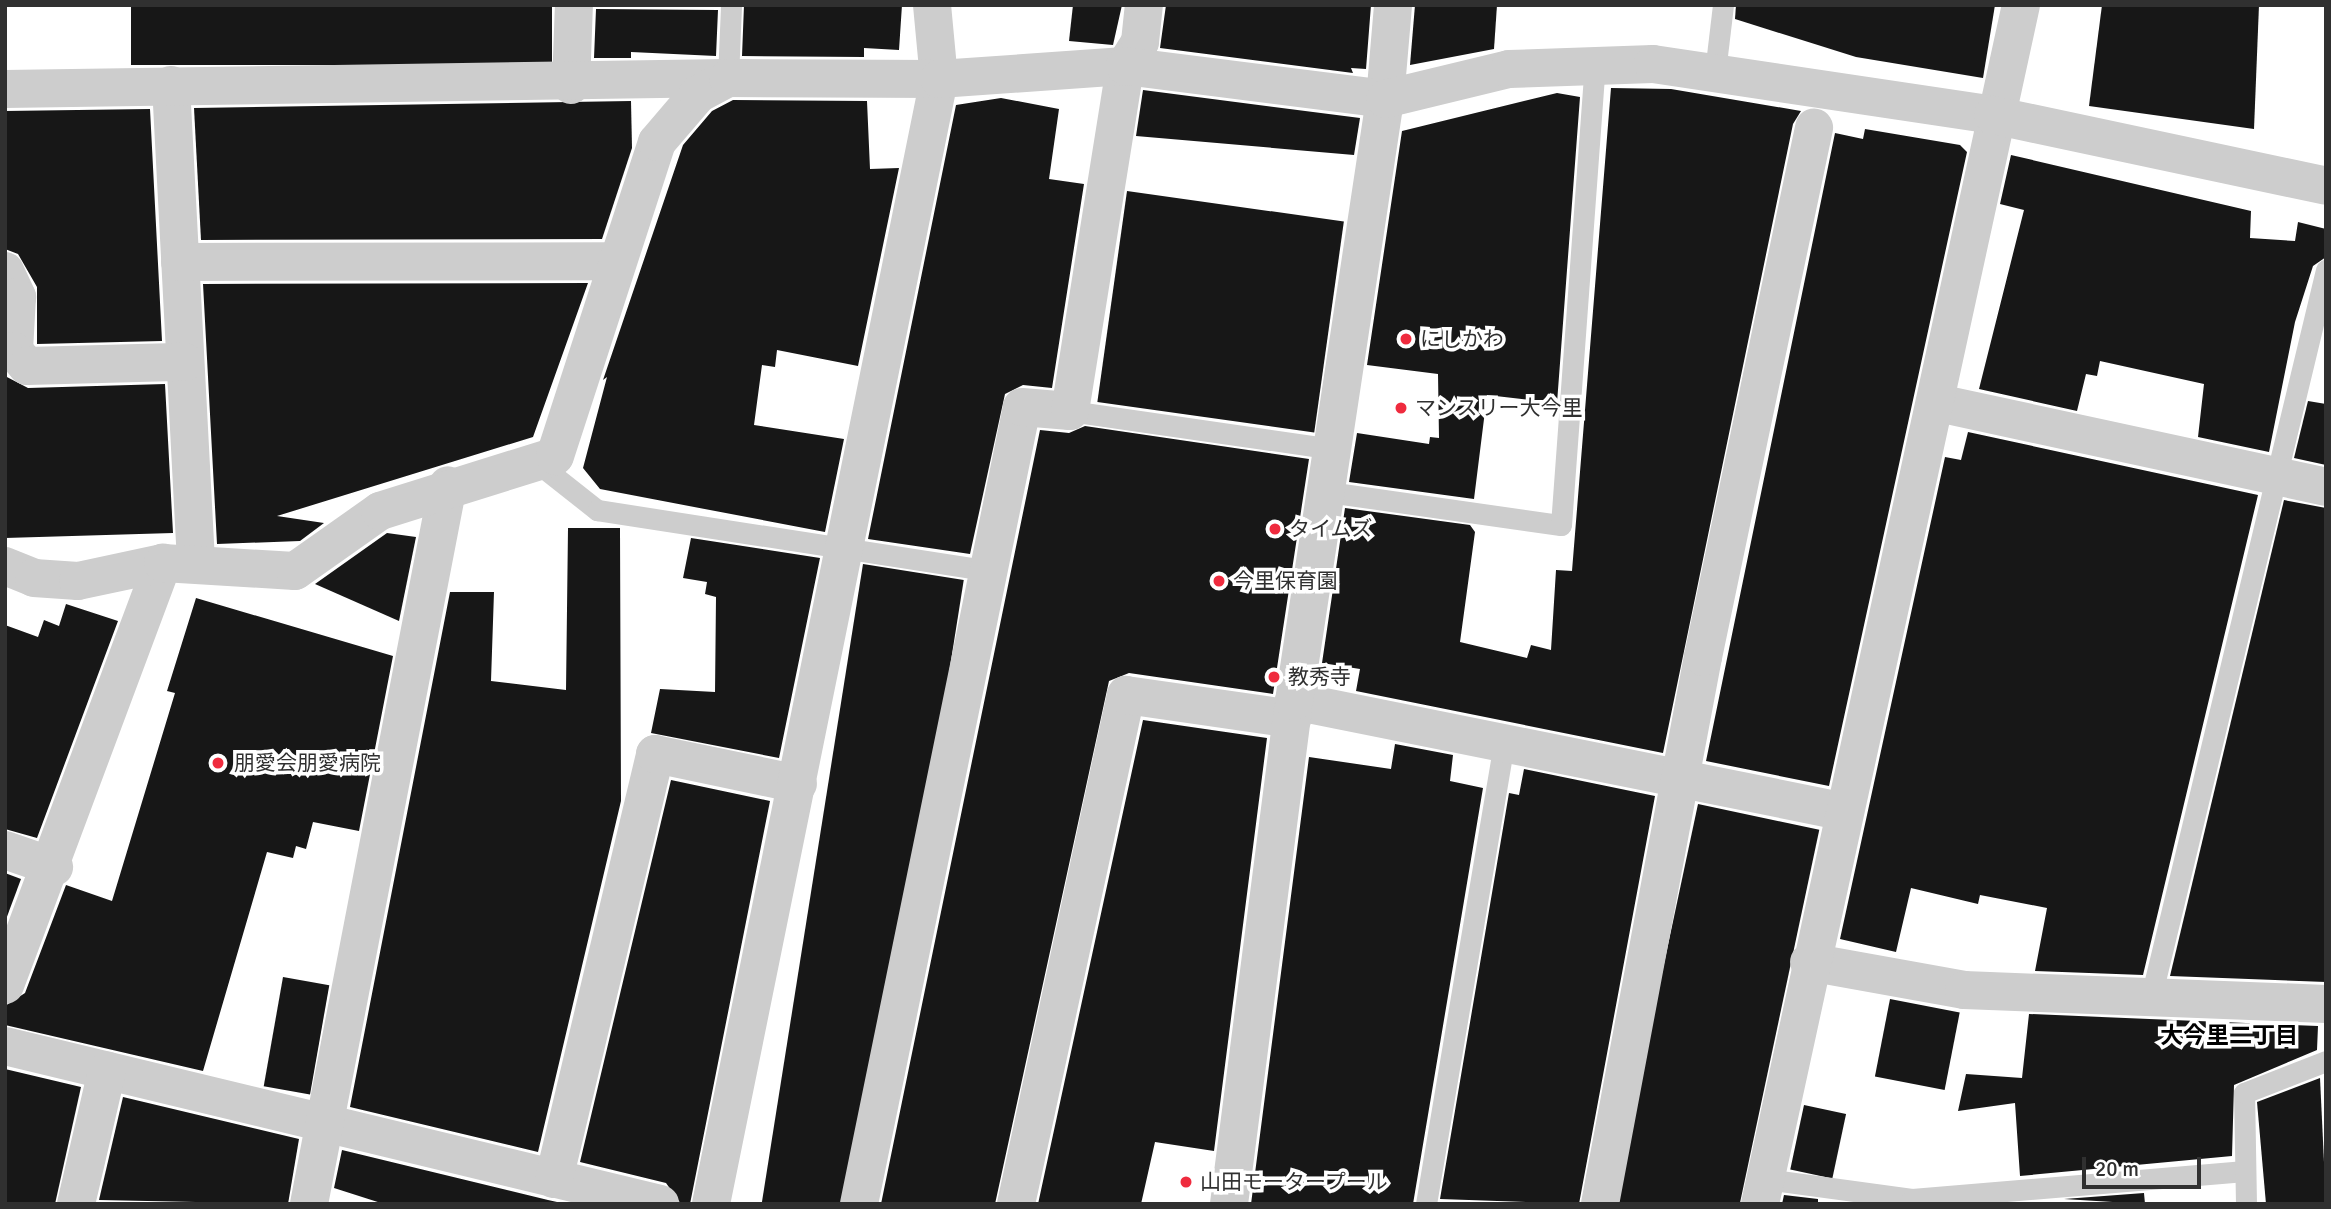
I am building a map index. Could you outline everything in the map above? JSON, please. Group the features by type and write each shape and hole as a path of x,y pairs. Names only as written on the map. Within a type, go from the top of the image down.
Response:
{"street":[{"path":"571,85 575,5"},
{"path":"712,1204 939,79 932,5"},
{"path":"859,1204 985,570 1022,407 1070,411 1125,66 1140,42 1144,5"},
{"path":"1229,1204 1293,710 1328,492 1385,99 1393,5"},
{"path":"1763,1191 1841,811 1938,403 1993,115 2021,5"},
{"path":"5,89 171,85 571,85 728,78 939,79 1125,66 1385,99 1509,69 1595,66 1715,72 1993,115 2326,186"},
{"path":"5,566 34,578 78,581 179,563 295,571 380,511 448,485 540,465 563,440 613,261 657,142 698,94 728,78"},
{"path":"5,985 179,563 185,362 171,85"},
{"path":"1600,1204 1680,778 1814,128"},
{"path":"180,262 613,261"},
{"path":"5,271 17,297 9,352 27,366 185,362"},
{"path":"1938,403 2275,479 2326,487"},
{"path":"309,1204 448,485"},
{"path":"1016,1204 1126,695 1293,710 1504,743 1841,811"},
{"path":"554,1179 655,754 798,784"},
{"path":"5,850 54,867"},
{"path":"1809,962 1964,990 2152,993 2326,1003"},
{"path":"5,1046 324,1126 660,1204"},
{"path":"76,1204 107,1071"}],"lane":[{"path":"728,78 731,5"},
{"path":"1715,72 1723,5"},
{"path":"1328,492 1561,525 1595,66"},
{"path":"2152,993 2326,270"},
{"path":"1070,411 1334,449"},
{"path":"540,465 597,510 985,570"},
{"path":"1426,1204 1504,743"},
{"path":"2246,1204 2242,1171 2244,1093 2326,1061"},
{"path":"1763,1191 1912,1199 2242,1171"}],"building":[{"path":"131,5 552,5 552,65 131,65"},
{"path":"744,5 902,5 899,50 864,48 864,57 742,56"},
{"path":"1073,5 1122,5 1113,45 1069,41"},
{"path":"1166,5 1371,5 1366,69 1351,68 1353,73 1160,48"},
{"path":"1415,5 1497,5 1494,49 1410,65"},
{"path":"1736,5 1995,5 1983,78 1856,57 1735,19"},
{"path":"2102,5 2259,5 2254,129 2089,106"},
{"path":"596,9 718,10 716,56 631,52 631,58 594,58"},
{"path":"1611,88 1671,89 1801,111 1793,124 1663,753 1356,691 1360,669 1322,663 1345,508 1470,525 1475,532 1460,642 1527,658 1531,645 1551,650 1556,570 1572,571"},
{"path":"1143,90 1360,118 1354,155 1136,136"},
{"path":"1557,93 1580,97 1557,403 1487,395 1474,499 1349,482 1357,433 1429,444 1430,437 1439,438 1438,374 1367,365 1402,131"},
{"path":"1001,98 1059,109 1049,179 1084,184 1052,388 1023,385 1005,394 970,554 868,539 956,105"},
{"path":"733,100 867,101 870,169 899,168 858,366 777,350 775,367 762,365 754,425 844,439 825,532 600,489 583,468 607,377 603,380 683,145 712,111"},
{"path":"631,101 632,148 602,239 201,240 194,108"},
{"path":"150,109 162,341 37,344 37,287 18,254 5,249 5,111"},
{"path":"1865,129 1960,145 1967,152 1829,786 1706,761 1835,133 1863,139"},
{"path":"2011,155 2251,211 2250,238 2295,241 2298,222 2326,229 2326,257 2313,266 2295,322 2269,452 2198,437 2204,384 2100,361 2097,376 2086,374 2077,411 1979,389 2024,210 2000,204"},
{"path":"1127,191 1344,221 1314,432 1097,402"},
{"path":"588,283 533,437 277,516 324,523 300,541 217,544 203,284"},
{"path":"5,376 28,388 165,384 173,533 5,538"},
{"path":"2308,401 2326,404 2326,465 2294,458"},
{"path":"1085,426 1309,459 1273,694 1129,673 1109,681 995,1204 881,1204 1040,430 1069,433"},
{"path":"1968,432 2258,495 2143,975 2035,971 2047,908 1980,895 1978,904 1911,888 1896,952 1840,939 1945,457 1961,460"},
{"path":"2284,500 2326,508 2326,982 2170,976"},
{"path":"568,528 620,528 621,801 538,1152 350,1107 450,592 494,592 491,681 566,690"},
{"path":"387,533 416,537 399,621 315,584"},
{"path":"691,538 820,558 779,758 651,733 660,689 715,692 716,597 705,594 707,582 683,578"},
{"path":"863,564 964,580 865,1204 762,1204"},
{"path":"196,598 393,656 359,831 313,822 306,849 296,846 293,858 267,852 203,1071 5,1025 5,1006 25,993 66,885 112,901 175,693 167,691"},
{"path":"66,604 118,621 37,838 5,829 5,625 38,637 44,620 59,626"},
{"path":"1143,720 1267,738 1214,1151 1155,1142 1141,1204 1038,1204"},
{"path":"1395,744 1453,755 1450,781 1483,788 1413,1204 1251,1204 1309,757 1391,769"},
{"path":"1524,769 1655,796 1579,1204 1440,1199 1509,793 1519,795"},
{"path":"671,780 770,801 690,1204 681,1204 666,1183 580,1162"},
{"path":"1698,804 1819,830 1740,1204 1613,1202"},
{"path":"5,873 21,879 5,922"},
{"path":"283,977 329,985 310,1094 264,1086"},
{"path":"1890,999 1960,1013 1945,1090 1875,1077"},
{"path":"2029,1014 2318,1026 2317,1050 2234,1085 2232,1156 2020,1176 2015,1103 1958,1111 1966,1074 2022,1078"},
{"path":"5,1069 81,1087 55,1204 5,1204"},
{"path":"2320,1078 2326,1204 2266,1204 2257,1102"},
{"path":"123,1097 299,1139 288,1204 99,1200"},
{"path":"1804,1105 1846,1114 1832,1178 1790,1170"},
{"path":"342,1150 566,1204 384,1204 334,1188"},
{"path":"2144,1193 2145,1204 2064,1199"},
{"path":"1784,1195 1818,1199 1818,1204 1782,1204"}],"place":[{"name":"にしかわ","path":"1406,339"},
{"name":"マンスリー大今里","path":"1401,408"},
{"name":"タイムズ","path":"1275,529"},
{"name":"今里保育園","path":"1219,581"},
{"name":"教秀寺","path":"1274,677"},
{"name":"朋愛会朋愛病院","path":"218,763"},
{"name":"山田モータープール","path":"1186,1182"}],"district":[{"name":"大今里二丁目","path":"2229,1036"}]}
